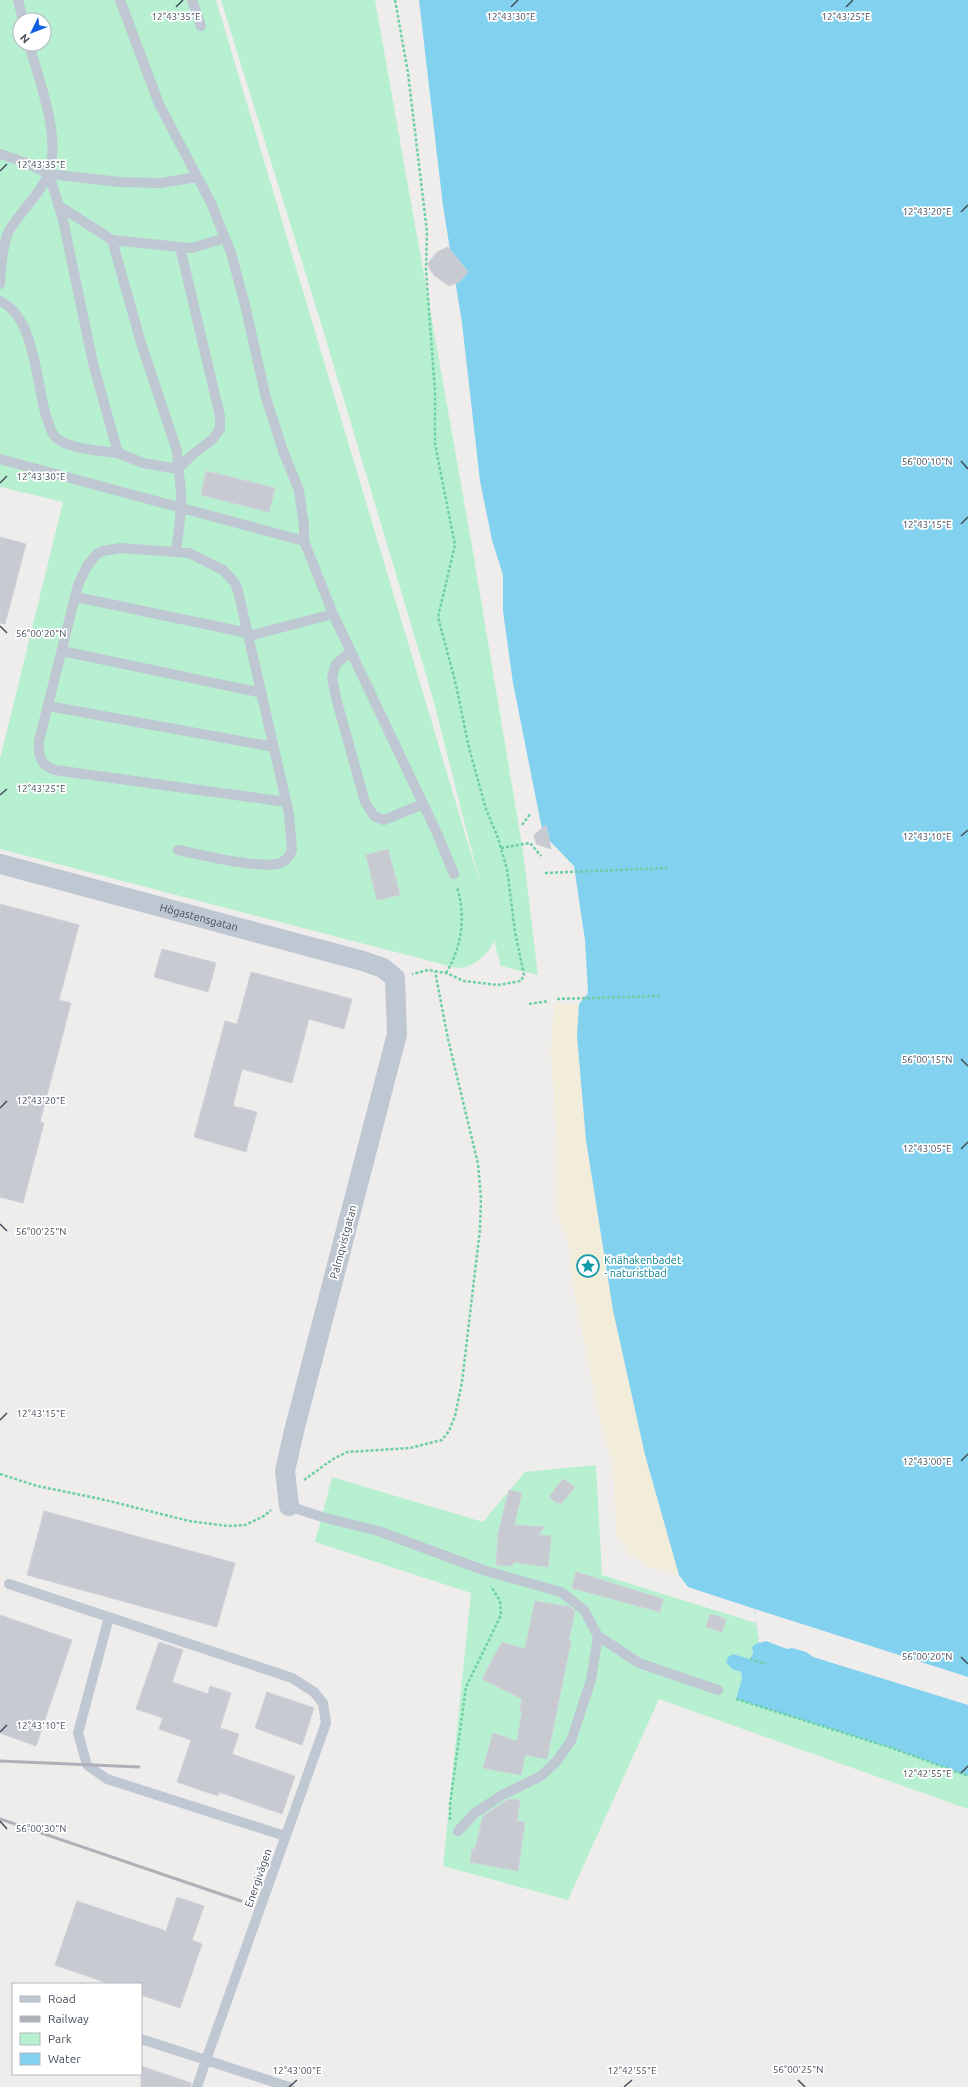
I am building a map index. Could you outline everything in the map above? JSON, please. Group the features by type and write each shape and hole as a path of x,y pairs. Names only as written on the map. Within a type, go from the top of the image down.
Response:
{"street":[{"name":"Högastensgatan","path":"0,864 363,961 383,968 395,978"},
{"name":"Palmqvistgatan","path":"288,1499 285,1471 294,1431 397,1034 395,978"}],"lane":[{"path":"18,0 21,12"},
{"path":"120,0 159,104 198,177 231,253 266,398 283,451 299,490 304,526 304,541 350,652 423,804 454,874"},
{"path":"192,0 201,26"},
{"path":"0,284 8,233 49,174 52,156 52,135 31,52"},
{"path":"0,154 24,162 49,174 120,182 161,183 198,177"},
{"path":"49,174 58,205 93,363 118,453"},
{"path":"58,205 112,240 192,248 225,238"},
{"path":"112,240 141,343 177,451 178,468 182,489 182,509 176,552"},
{"path":"178,468 193,454 212,440 220,429 220,416 180,247"},
{"path":"0,301 17,314 27,332 45,412 50,429 56,437 77,446 118,453 143,463 178,468"},
{"path":"0,459 304,541"},
{"path":"178,850 253,863 270,864 283,862 291,854 292,850 289,814 238,591 230,576 216,565 189,553 121,548 102,551 96,555 87,566 76,597 38,750 41,761 51,768 286,802"},
{"path":"76,597 249,635 333,614"},
{"path":"62,651 262,693"},
{"path":"350,652 336,664 332,677 336,698 365,802 374,816 384,820 423,804"},
{"path":"48,706 274,747"},
{"path":"288,1499 322,1516 378,1531 476,1567 561,1592 584,1610 598,1636 639,1663 718,1690"},
{"path":"10,1584 109,1617 78,1733 87,1765 106,1779 285,1836"},
{"name":"Energivägen","path":"109,1617 292,1678 314,1692 323,1703 326,1723 197,2087"},
{"path":"458,1831 475,1813 502,1794 541,1776 556,1762 571,1741 591,1680 598,1636"},
{"path":"142,2039 289,2087"}],"path":[{"path":"395,0 408,73 427,232 426,270 435,392 435,444 455,545 438,617 456,685 469,748 486,809 501,848 507,870 515,932 524,975 520,981 498,985 464,981 446,973 428,970 395,978"},
{"path":"522,825 531,813"},
{"path":"501,848 530,843 541,856"},
{"path":"545,873 669,868"},
{"path":"446,973 453,961 461,937 462,918 460,897 454,874"},
{"path":"0,1474 37,1486 101,1499 189,1522 228,1526 245,1525 264,1516 288,1499 333,1459 347,1452 410,1448 442,1440 449,1431 455,1416 462,1382 480,1229 481,1198 478,1164 448,1038 435,971"},
{"path":"557,999 660,996"},
{"path":"529,1004 548,1001"},
{"path":"458,1831 454,1831 450,1827 450,1804 466,1687 501,1615 500,1601 476,1567"},
{"path":"750,1659 766,1664"},
{"path":"736,1700 892,1748 968,1776"}],"green space":[{"path":"0,0 216,0 481,887 432,695 324,333 221,0 375,0 471,540 523,851 538,975 501,966 494,941 488,951 479,960 469,966 457,968 0,849 0,759 63,502 0,487"},
{"path":"596,1465 602,1575 756,1623 759,1643 752,1650 753,1653 750,1659 733,1654 728,1657 726,1661 732,1669 741,1672 742,1679 892,1748 968,1776 968,1809 659,1699 568,1900 443,1866 471,1593 315,1542 332,1477 483,1522 525,1472"}],"sand":[{"name":"Knähakenbadet - naturistbad","path":"554,1004 579,1004 577,1036 586,1140 613,1310 646,1457 679,1575 647,1566 628,1553 617,1536 612,1461 603,1435 574,1292 568,1240 557,1214 557,1148 551,1052"}],"water":[{"path":"419,0 968,0 968,1776 892,1748 736,1699 742,1679 741,1672 732,1669 726,1662 728,1657 733,1654 750,1659 753,1653 752,1647 759,1642 755,1609 688,1587 679,1575 645,1455 613,1310 586,1140 577,1036 579,1004 588,993 585,940 574,866 543,834 513,683 503,611 503,575 492,540 480,481 462,323 443,206"}],"pier":[{"path":"755,1609 968,1677 968,1705 813,1657 806,1652 792,1648 787,1649 766,1641 759,1643"}],"building":[{"path":"448,247 468,272 459,282 449,286 435,276 430,270 428,263 437,252"},
{"path":"206,471 275,488 269,512 201,495"},
{"path":"0,537 26,544 5,624 0,623"},
{"path":"546,825 551,849 536,844 534,835"},
{"path":"388,849 400,895 377,900 366,855"},
{"path":"0,904 79,925 59,1000 71,1003 40,1122 44,1123 23,1203 0,1197"},
{"path":"162,949 216,963 208,992 154,977"},
{"path":"251,972 352,999 344,1029 309,1019 292,1083 242,1069 233,1106 257,1112 246,1152 194,1137 225,1021 237,1024"},
{"path":"563,1479 575,1487 562,1503 557,1503 549,1497"},
{"path":"509,1490 522,1493 514,1525 545,1527 538,1535 551,1536 548,1567 513,1562 513,1566 496,1565 498,1534"},
{"path":"44,1511 235,1563 217,1627 27,1575"},
{"path":"576,1572 663,1599 660,1612 572,1588"},
{"path":"535,1601 570,1607 575,1611 569,1640 571,1641 547,1759 525,1755 521,1775 483,1768 493,1733 517,1741 522,1711 520,1711 522,1699 482,1679 502,1642 525,1649"},
{"path":"710,1614 726,1619 722,1632 706,1627"},
{"path":"0,1615 72,1640 36,1746 0,1733"},
{"path":"159,1642 183,1650 172,1682 208,1694 210,1686 231,1693 220,1728 239,1734 232,1754 295,1776 282,1814 219,1792 218,1796 177,1782 191,1740 159,1729 163,1718 136,1709"},
{"path":"267,1692 314,1708 302,1745 255,1728"},
{"path":"509,1799 520,1800 517,1821 525,1822 518,1871 470,1862 472,1849 475,1849 483,1816"},
{"path":"177,1897 204,1906 192,1940 202,1944 180,2008 142,1995 142,1983 107,1983 55,1965 77,1901 166,1931"},
{"path":"142,2066 191,2083 191,2087 141,2087"}],"railway":[{"path":"0,1761 139,1767"},
{"path":"0,1819 241,1901"}],"place":[{"name":"Knähakenbadet - naturistbad","path":"588,1266"}]}
